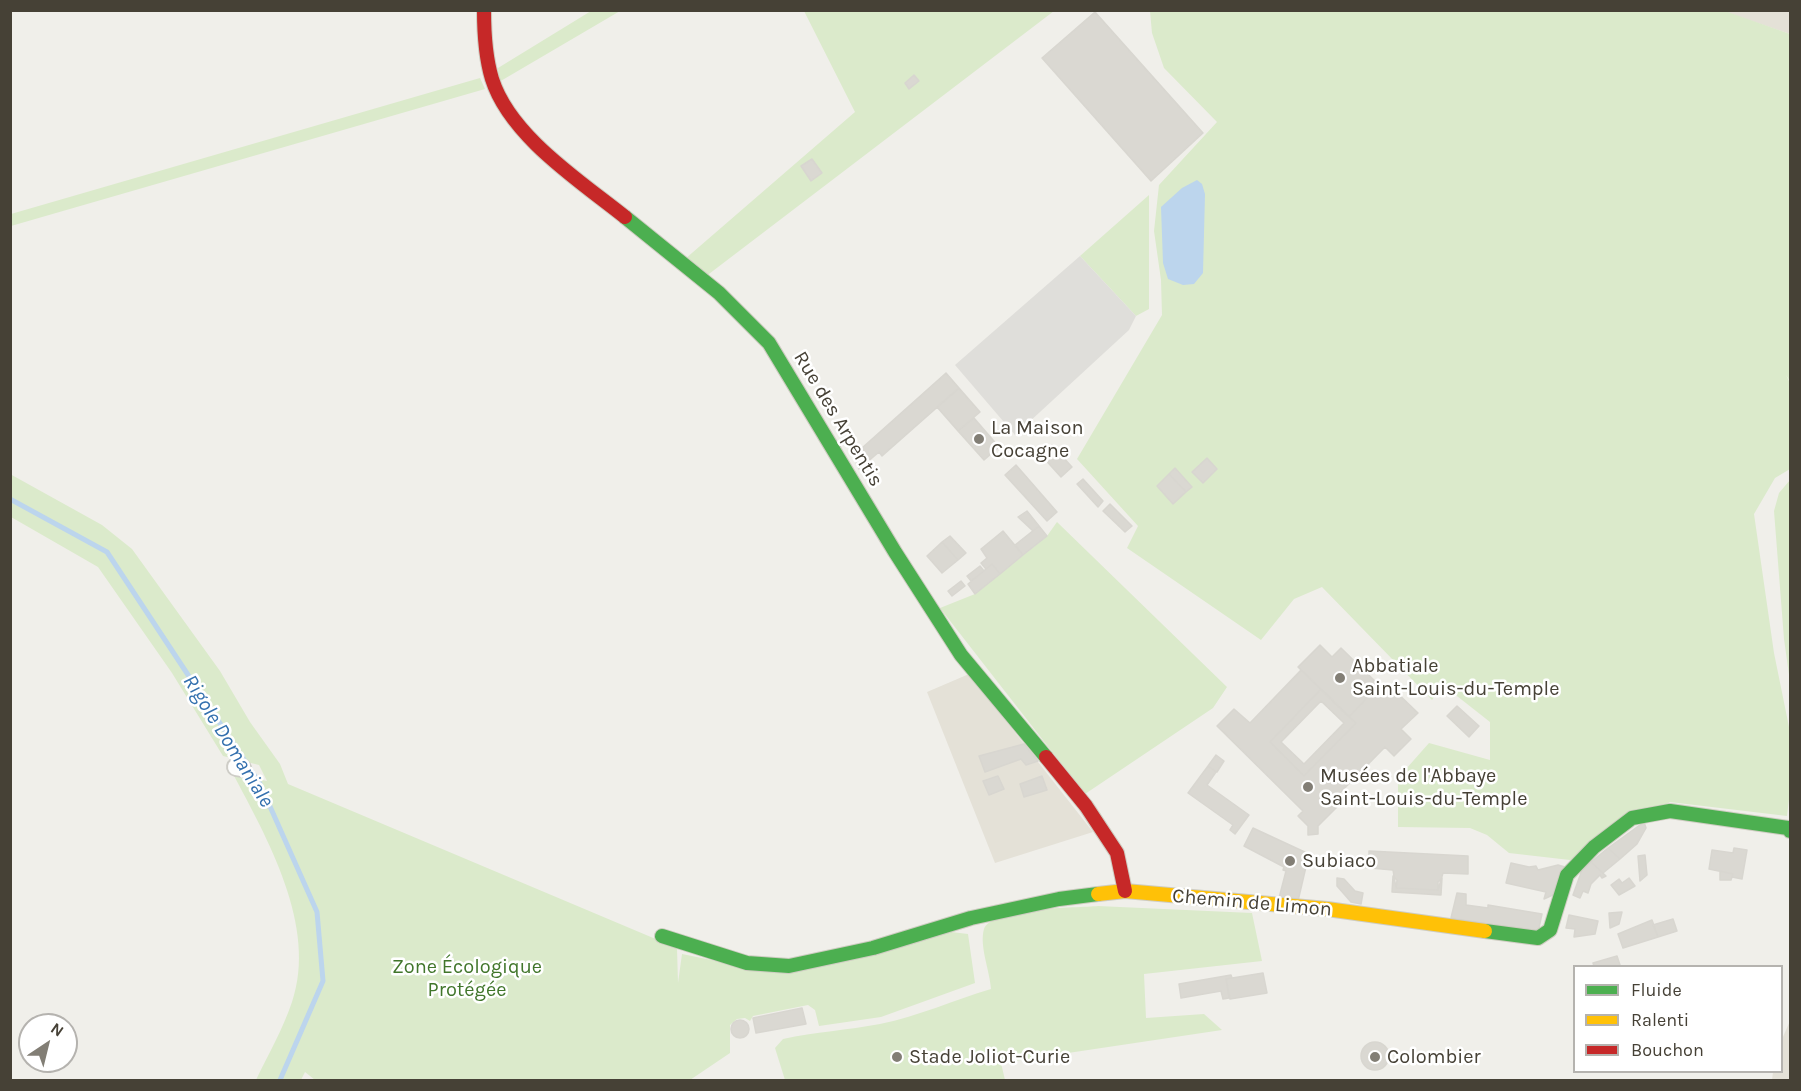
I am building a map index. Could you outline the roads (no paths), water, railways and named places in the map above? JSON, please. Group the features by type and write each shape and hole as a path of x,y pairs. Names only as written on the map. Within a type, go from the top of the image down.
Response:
{"street":[{"name":"Rue des Arpentis","path":"483,10 484,41 492,80 512,116 542,150 719,293 769,343 895,552 961,655 1086,806 1117,853 1125,891"},
{"name":"Chemin de Limon","path":"662,936 747,963 789,966 873,948 971,918 1059,899 1125,891 1327,909 1538,938 1550,930 1567,875 1594,847 1632,818 1671,811 1789,829"}],"water":[{"path":"1197,180 1202,184 1205,194 1203,273 1194,284 1183,285 1168,279 1163,263 1161,207 1182,188"}],"waterway":[{"name":"Rigole Domaniale","path":"10,499 107,552 260,784 317,912 323,981 280,1080"}],"place":[{"name":"La Maison Cocagne","path":"979,439"},
{"name":"Abbatiale Saint-Louis-du-Temple","path":"1340,678"},
{"name":"Musées de l'Abbaye Saint-Louis-du-Temple","path":"1308,787"},
{"name":"Subiaco","path":"1290,861"},
{"name":"Stade Joliot-Curie","path":"897,1057"},
{"name":"Colombier","path":"1375,1057"}],"park label":[{"name":"Zone Écologique Protégée","path":"467,978"}]}
